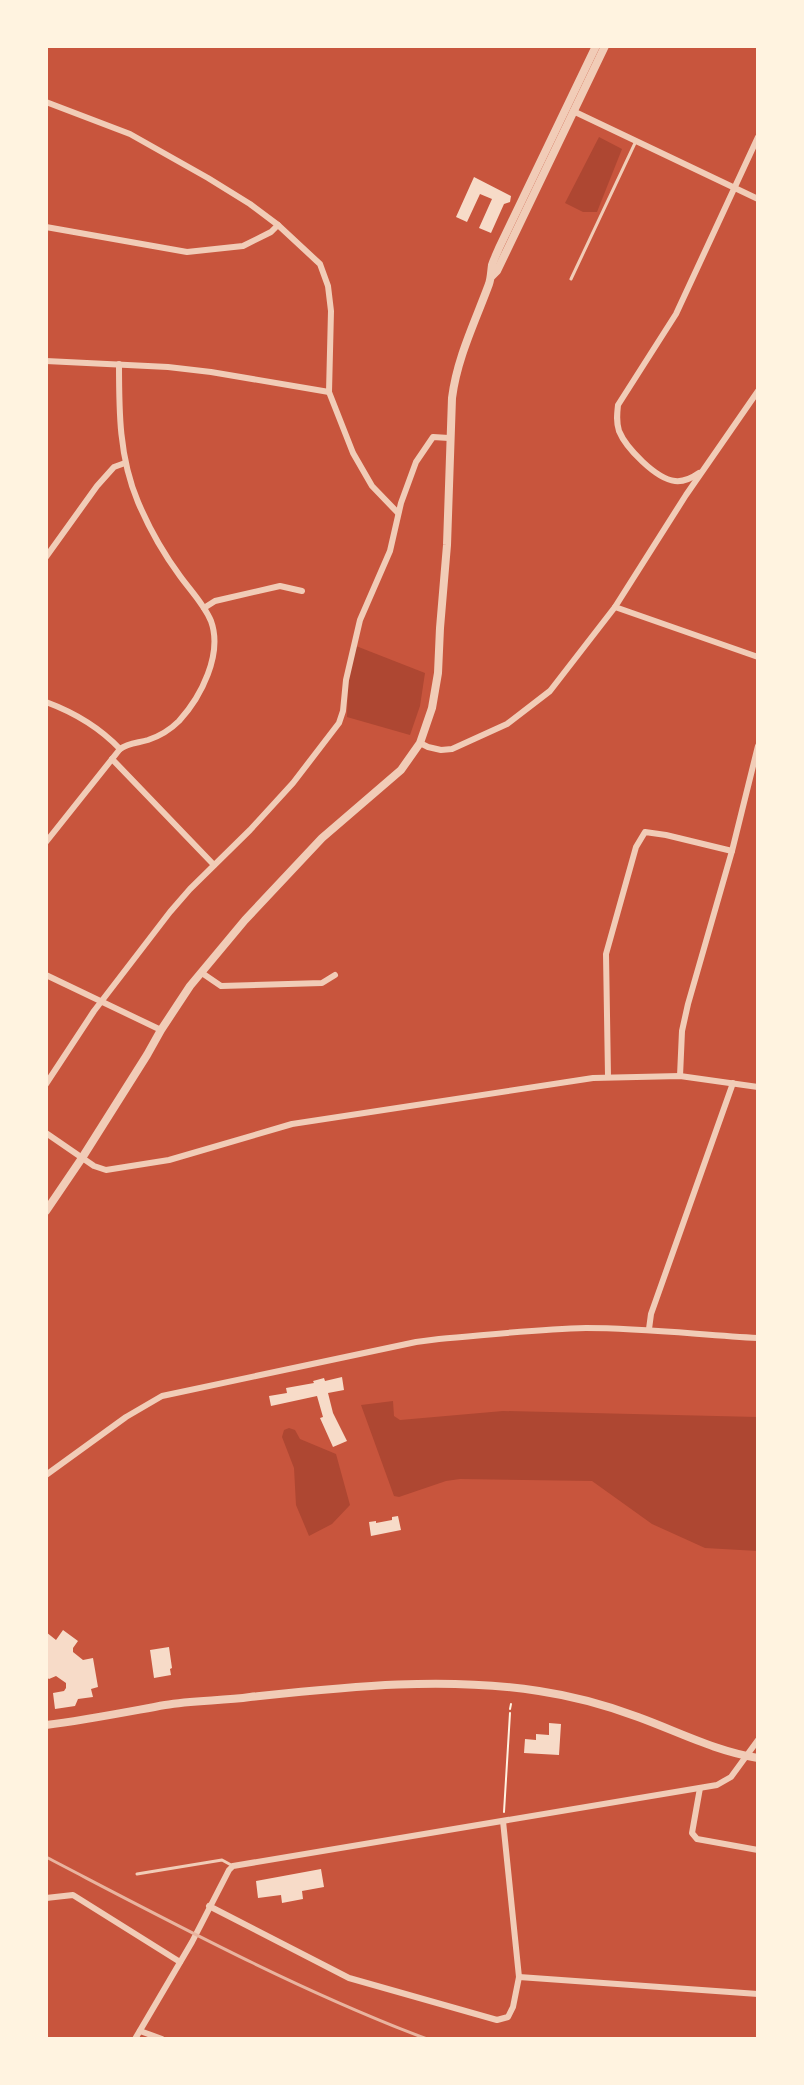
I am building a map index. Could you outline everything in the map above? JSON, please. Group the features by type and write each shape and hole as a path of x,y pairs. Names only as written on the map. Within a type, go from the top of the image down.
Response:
{"street":[{"path":"570,110 596,46"},
{"path":"46,1211 190,986 245,920 322,838 401,770 420,743 432,708 438,673 454,383 499,248 605,46"},
{"path":"46,102 130,134 250,204 320,264 328,286 331,311 329,392 353,453 372,486 398,513"},
{"path":"570,110 758,199"},
{"path":"705,469 685,481 673,481 658,475 635,454 618,430 618,405 676,314 758,137"},
{"path":"46,227 187,252 243,246 271,232 278,225"},
{"path":"46,361 211,372 329,392"},
{"path":"46,842 120,749 166,732 178,722 206,680 214,643 213,629 204,608 151,530 137,499 125,463 119,425 119,364"},
{"path":"420,743 441,750 452,749 507,724 550,691 615,607 758,391"},
{"path":"46,1084 94,1011 170,912 293,783 339,723 354,639 390,551 398,513 416,462 433,437 449,438"},
{"path":"46,557 97,486 114,467 125,463"},
{"path":"204,608 215,601 280,586 302,591"},
{"path":"615,607 758,657"},
{"path":"46,702 94,727 120,749"},
{"path":"680,1076 682,1031 688,1004 732,851 758,746"},
{"path":"112,759 214,865"},
{"path":"608,1076 606,954 636,847 645,832 732,851"},
{"path":"202,973 221,986 322,983 335,975"},
{"path":"46,975 161,1030"},
{"path":"46,1133 94,1166 106,1170 169,1160 292,1124 608,1076 680,1076 758,1087"},
{"path":"649,1329 651,1314 733,1083"},
{"path":"46,1475 126,1417 162,1396 298,1366 439,1339 567,1329 649,1329 758,1338"},
{"path":"46,1725 187,1702 416,1684 484,1685 585,1699 721,1750 758,1758"},
{"path":"135,2039 233,1866 725,1782 758,1740"},
{"path":"700,1788 692,1833 697,1839 758,1850"},
{"path":"209,1906 349,1978 497,2020 508,2017 519,1977 503,1821"},
{"path":"46,1898 73,1895 180,1962"},
{"path":"519,1977 758,1994"},
{"path":"140,2031 162,2039"}],"lane":[{"path":"571,279 636,141"},
{"path":"137,1874 222,1860 233,1866"}],"path":[{"path":"503,1821 510,1709"}],"shaded area":[{"path":"599,137 622,149 597,212 583,212 565,203"},
{"path":"356,646 425,673 420,706 410,735 347,717 348,681"},
{"path":"393,1401 394,1416 400,1420 503,1411 758,1417 758,1551 705,1548 652,1524 592,1481 460,1479 394,1496 361,1405"},
{"path":"284,1430 295,1430 300,1439 336,1454 350,1505 332,1524 309,1536 296,1505 294,1468 282,1437"}],"building":[{"path":"474,177 511,196 491,233 479,228 492,199 480,194 467,222 456,217"},
{"path":"342,1377 344,1390 328,1393 333,1413 347,1441 333,1447 320,1418 323,1417 317,1396 271,1406 269,1396 287,1393 286,1388 324,1378 325,1381"},
{"path":"398,1516 401,1530 371,1536 369,1522 392,1520 392,1517"},
{"path":"63,1630 78,1641 73,1652 83,1660 93,1658 98,1687 91,1689 93,1697 78,1699 75,1706 55,1709 53,1693 64,1691 66,1683 56,1676 46,1677 46,1632 56,1640"},
{"path":"169,1647 171,1675 154,1678 150,1650"},
{"path":"549,1723 561,1724 559,1755 524,1753 525,1739 536,1740 536,1734 549,1735"},
{"path":"321,1869 324,1887 302,1891 303,1899 282,1903 281,1895 258,1898 256,1881"}],"railway":[{"path":"46,1857 281,1977 427,2039"}]}
